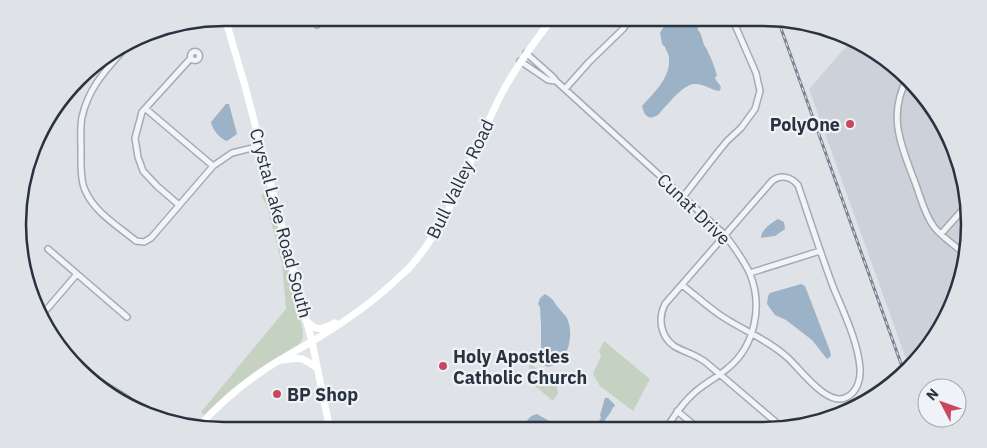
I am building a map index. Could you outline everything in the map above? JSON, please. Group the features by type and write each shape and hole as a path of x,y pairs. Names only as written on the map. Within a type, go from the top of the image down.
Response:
{"street":[{"name":"Crystal Lake Road South","path":"227,26 245,86 312,342 328,422"},
{"name":"Bull Valley Road","path":"204,420 215,409 247,383 278,361 354,315 379,296 409,268 431,241 449,208 502,94 520,61 547,26"},
{"path":"565,89 625,26"},
{"path":"683,197 727,141 741,128 755,110 760,91 756,73 735,26"},
{"name":"Cunat Drive","path":"526,53 725,235 738,252 750,273 756,305 752,335 740,356 729,368 691,395 670,422"},
{"path":"179,205 157,186 143,170 138,157 135,138 142,112 191,58"},
{"path":"116,59 102,75 90,94 82,118 81,166 84,189 95,206 136,241 144,242 151,238 213,166 232,153 260,146"},
{"name":"Cunat Drive","path":"520,61 548,80 556,81"},
{"path":"904,85 896,115 898,133 928,218 941,234 959,249"},
{"path":"146,109 213,166"},
{"path":"682,285 720,315 775,348 826,396 841,400 854,392 860,379 859,359 798,185 793,180 782,177 772,180 665,304 661,318 662,330 666,339 674,346 700,358 775,421"},
{"path":"941,234 960,213"},
{"path":"48,249 127,317"},
{"path":"750,273 820,251"},
{"path":"47,310 78,274"},
{"path":"305,318 311,326 321,329 354,315"},
{"path":"278,361 300,358 317,368"},
{"path":"677,411 690,422"}],"shaded area":[{"path":"847,45 873,60 903,84 927,114 946,148 959,198 961,224 957,263 946,300 927,334 907,360 809,89"}],"green space":[{"path":"269,189 303,331 303,338 299,344 256,371 232,389 204,415 201,412 286,309 282,264 267,206 261,196"},
{"path":"604,341 650,379 633,411 600,386 593,374 601,356 599,351"},
{"path":"531,364 557,386 558,394 553,401 530,382 529,366"}],"water":[{"path":"664,26 698,26 714,67 717,76 715,78 721,88 719,91 700,84 693,84 684,88 676,95 658,115 649,117 645,114 642,106 661,84 669,65 669,55 662,44 660,33"},
{"path":"226,104 229,104 237,134 227,141 217,133 211,122"},
{"path":"778,219 784,222 785,229 775,236 761,238 765,230"},
{"path":"801,284 805,286 830,351 831,356 827,359 812,340 786,320 775,315 767,304 770,293"},
{"path":"545,294 552,299 567,318 570,329 567,352 558,363 548,367 541,361 541,325 540,307 538,304 540,298"},
{"path":"605,398 608,398 615,405 604,422 598,422 601,418 600,415"},
{"path":"537,414 551,422 526,422"}],"railway":[{"path":"781,27 902,365"}],"place":[{"name":"PolyOne","path":"850,124"},
{"name":"Holy Apostles Catholic Church","path":"443,366"},
{"name":"BP Shop","path":"277,394"}]}
